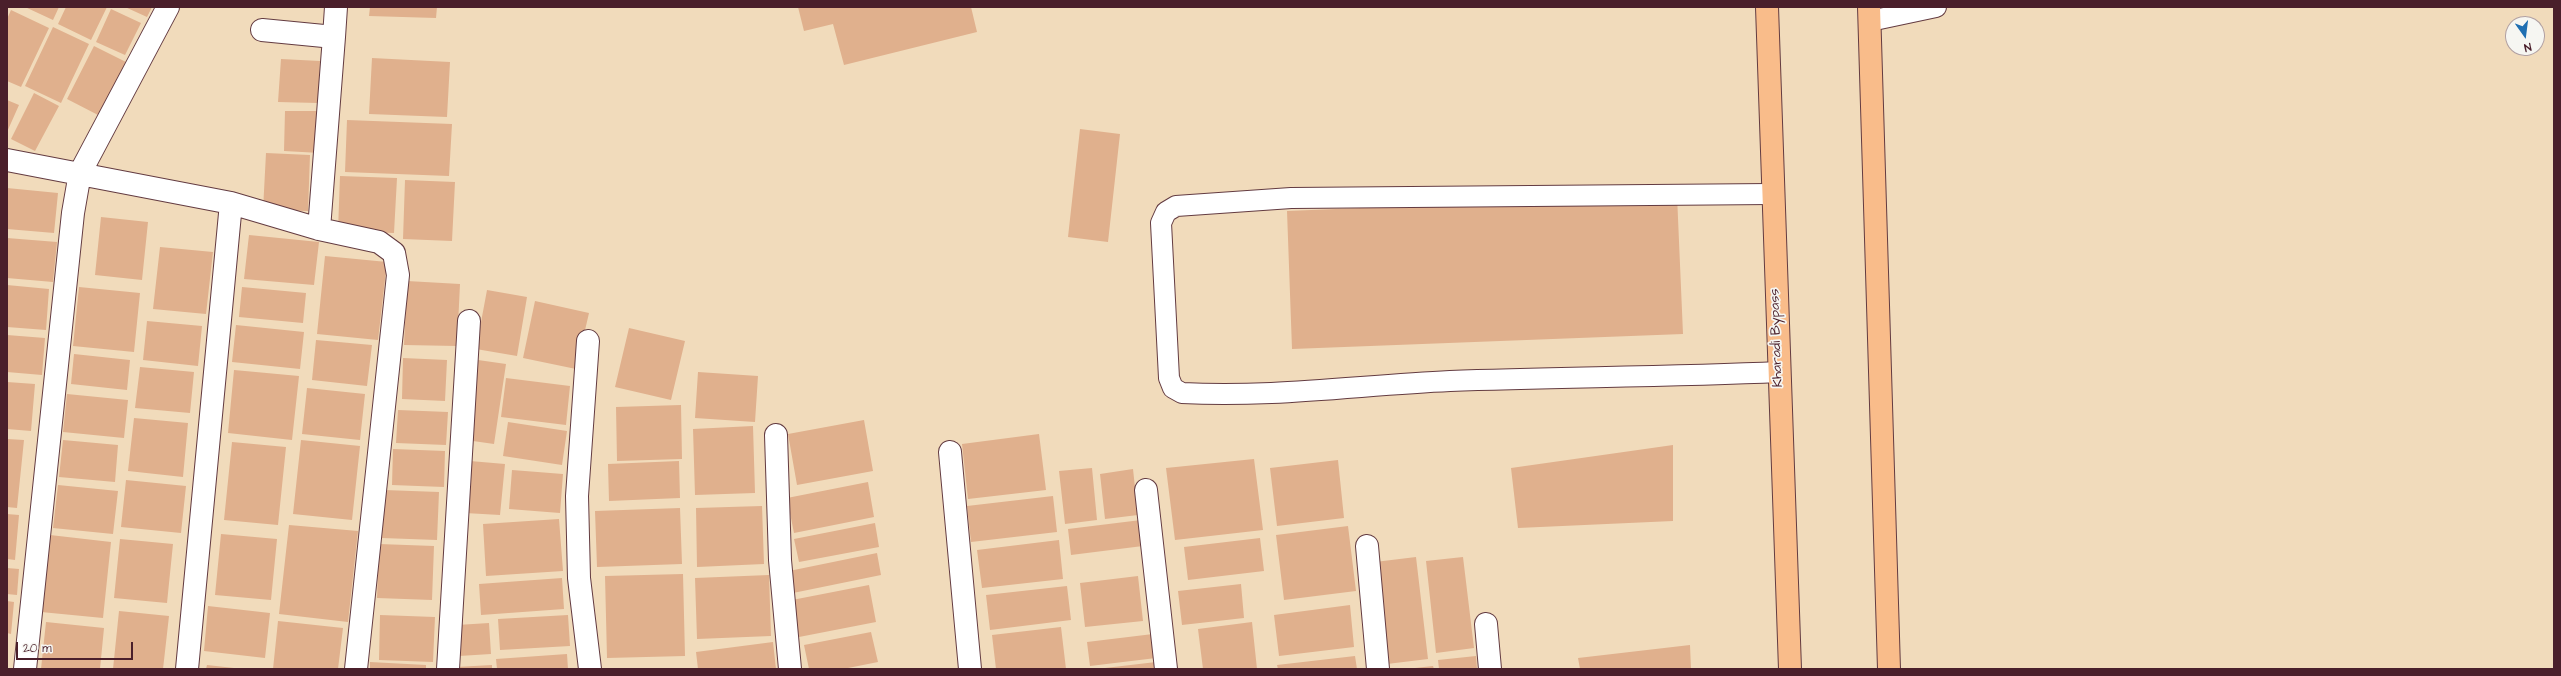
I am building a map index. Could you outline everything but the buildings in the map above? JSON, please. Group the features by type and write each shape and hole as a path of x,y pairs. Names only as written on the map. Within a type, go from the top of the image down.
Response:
{"highway":[{"name":"Kharadi Bypass","path":"1766,7 1771,194 1790,669"},
{"path":"1870,14 1889,669"}],"street":[{"path":"24,669 72,221 80,173 168,7"},
{"path":"318,229 336,7"},
{"path":"262,30 334,37"},
{"path":"7,160 231,203 318,229 379,242 394,253 398,275 356,669"},
{"path":"187,669 231,203"},
{"path":"448,669 469,321"},
{"path":"588,342 577,496 579,578 590,669"},
{"path":"776,435 780,560 790,669"},
{"path":"950,452 970,669"},
{"path":"1146,490 1166,669"},
{"path":"1367,546 1378,669"},
{"path":"1486,624 1490,669"}],"lane":[{"path":"1870,14 1936,7"},
{"path":"1771,194 1291,198 1176,206 1166,212 1161,223 1169,378 1173,388 1182,393 1268,392 1449,381 1673,377 1779,372"}]}
